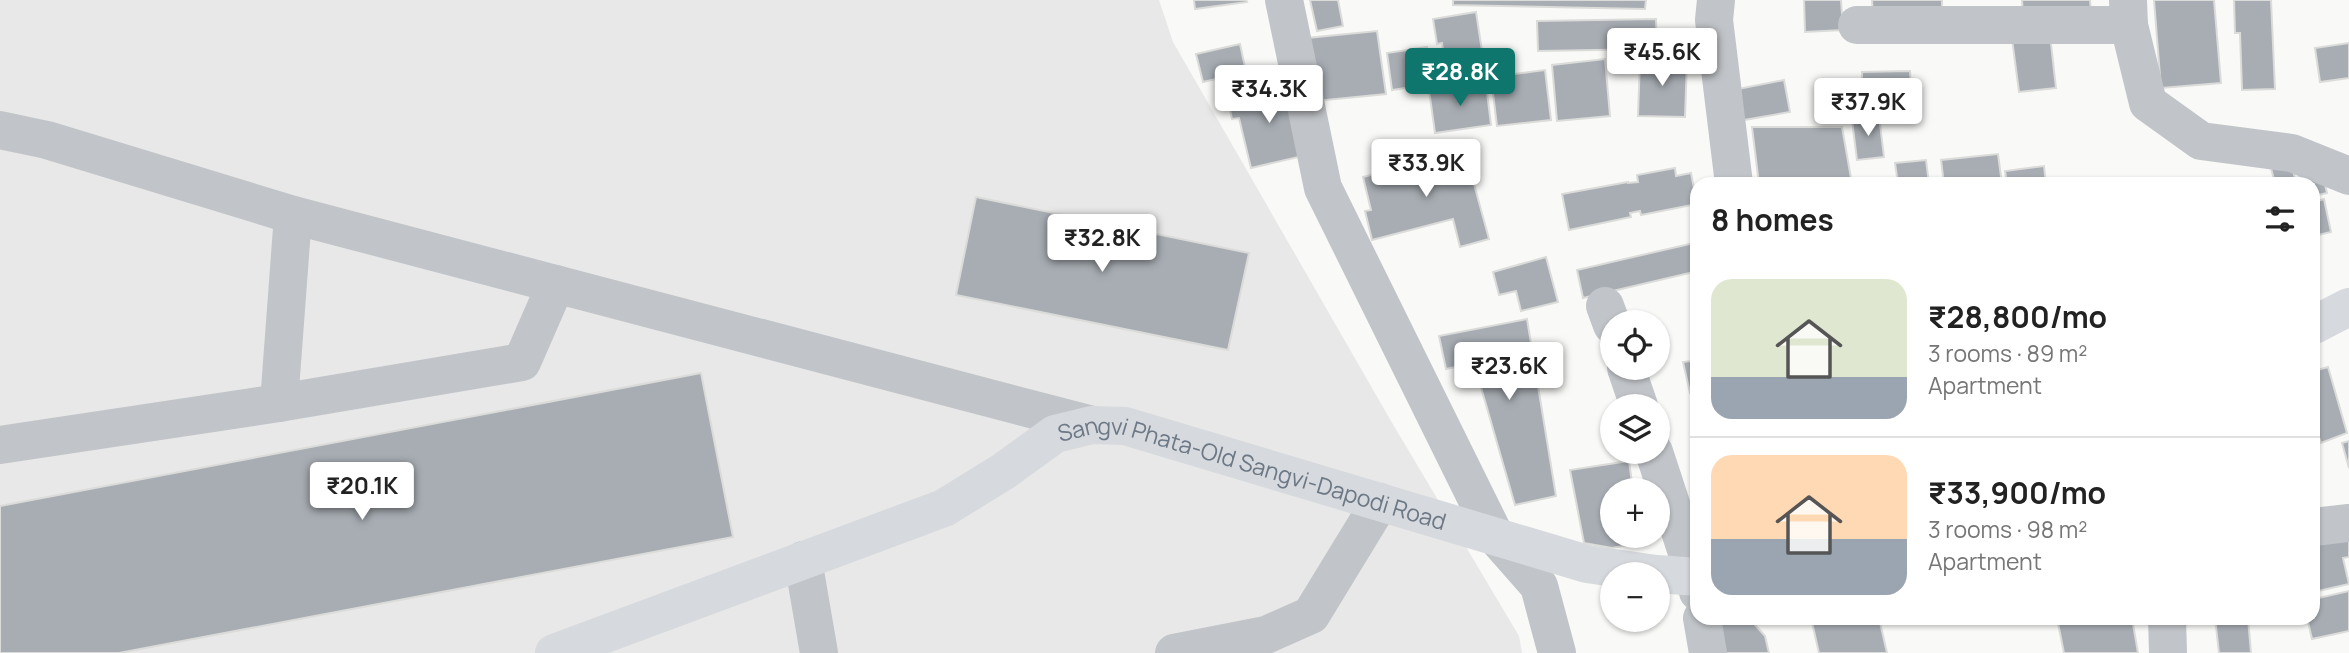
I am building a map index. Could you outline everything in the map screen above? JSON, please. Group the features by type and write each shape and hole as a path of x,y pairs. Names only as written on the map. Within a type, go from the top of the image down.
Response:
{"main road":[{"path":"2320,322 2349,307"},
{"name":"Sangvi Phata-Old Sangvi-Dapodi Road","path":"552,653 944,508 1055,435 1092,425 1125,426 1600,566"},
{"name":"Sangvi Phata-Old Sangvi-Dapodi Road","path":"1670,577 1690,581"}],"street":[{"path":"1284,0 1323,188 1495,536 1539,586 1557,653"},
{"path":"1716,0 1714,20 1733,177"},
{"path":"1857,25 2128,13 2148,103 2201,141 2291,153 2349,176"},
{"path":"0,130 47,140 293,215 1092,425"},
{"path":"279,403 293,215"},
{"path":"0,445 279,403 522,362 556,284"},
{"path":"1658,464 1690,561"},
{"path":"1174,653 1266,635 1311,615 1380,502"},
{"path":"2320,526 2349,523"},
{"path":"803,560 819,653"},
{"path":"1703,625 1708,653"},
{"path":"2167,625 2168,653"}],"shaded area":[{"path":"0,0 1159,0 1173,42 1391,421 1519,636 1522,653 0,653"}],"building":[{"path":"1194,0 1246,0 1247,2 1195,9"},
{"path":"1310,0 1338,0 1343,26 1317,31"},
{"path":"1453,0 1646,0 1645,9 1453,5"},
{"path":"1804,0 1841,0 1843,30 1805,32"},
{"path":"1872,0 1942,0 1942,13 1873,15"},
{"path":"2022,0 2090,0 2091,12 2023,14"},
{"path":"2154,0 2214,0 2221,83 2161,88"},
{"path":"2234,0 2271,0 2275,89 2242,90 2240,33 2235,33"},
{"path":"1476,12 1486,77 1448,83 1442,43 1437,44 1433,19"},
{"path":"1656,19 1657,49 1538,51 1537,21"},
{"path":"1377,31 1386,94 1316,101 1307,38"},
{"path":"2050,35 2056,88 2019,92 2012,39"},
{"path":"2349,43 2349,78 2320,82 2315,48"},
{"path":"1240,44 1246,72 1203,82 1196,54"},
{"path":"1427,47 1433,84 1392,90 1387,53"},
{"path":"1605,59 1610,116 1557,121 1552,65"},
{"path":"1640,60 1687,61 1685,117 1638,116"},
{"path":"1545,70 1551,120 1497,126 1491,77"},
{"path":"1910,71 1912,107 1862,108 1862,72"},
{"path":"1784,80 1790,112 1744,120 1738,89"},
{"path":"1290,83 1307,155 1251,168 1239,118 1232,119 1227,97"},
{"path":"1486,84 1491,125 1435,133 1429,90"},
{"path":"1879,116 1884,157 1857,160 1852,120"},
{"path":"1752,127 1842,127 1851,177 1758,177"},
{"path":"1465,151 1489,239 1460,247 1453,219 1372,240 1365,211 1371,210 1363,177"},
{"path":"1998,154 2001,177 1943,177 1941,160"},
{"path":"1926,160 1928,177 1897,177 1895,163"},
{"path":"2290,160 2295,177 2273,177 2270,164"},
{"path":"2044,166 2045,177 2006,177 2005,171"},
{"path":"1675,168 1676,176 1691,173 1690,205 1641,215 1640,211 1630,213 1631,217 1569,230 1562,194 1638,182 1637,175"},
{"path":"2322,172 2327,193 2320,195 2320,177 2300,177"},
{"path":"976,197 1249,253 1228,350 956,295"},
{"path":"2324,199 2331,232 2320,235 2320,200"},
{"path":"1690,244 1690,273 1583,298 1577,270"},
{"path":"1546,257 1558,302 1521,311 1516,291 1499,295 1493,272"},
{"path":"1527,319 1556,496 1515,505 1474,363 1446,369 1439,336"},
{"path":"1690,361 1690,393 1683,362"},
{"path":"2328,367 2347,433 2321,443 2320,440 2320,369"},
{"path":"701,373 733,537 119,653 0,653 0,506"},
{"path":"2349,441 2349,468 2342,443"},
{"path":"1629,464 1631,478 1600,478 1600,546 1584,543 1570,470"},
{"path":"2349,530 2349,557 2343,558 2349,584 2320,591 2320,537"},
{"path":"2349,591 2349,631 2312,639 2309,625 2320,625 2320,598"},
{"path":"1718,625 1755,625 1765,636 1769,653 1724,653"},
{"path":"1813,625 1881,625 1887,653 1819,653"},
{"path":"2058,625 2133,625 2138,653 2064,653"},
{"path":"2216,625 2249,625 2251,653 2219,653"}]}
